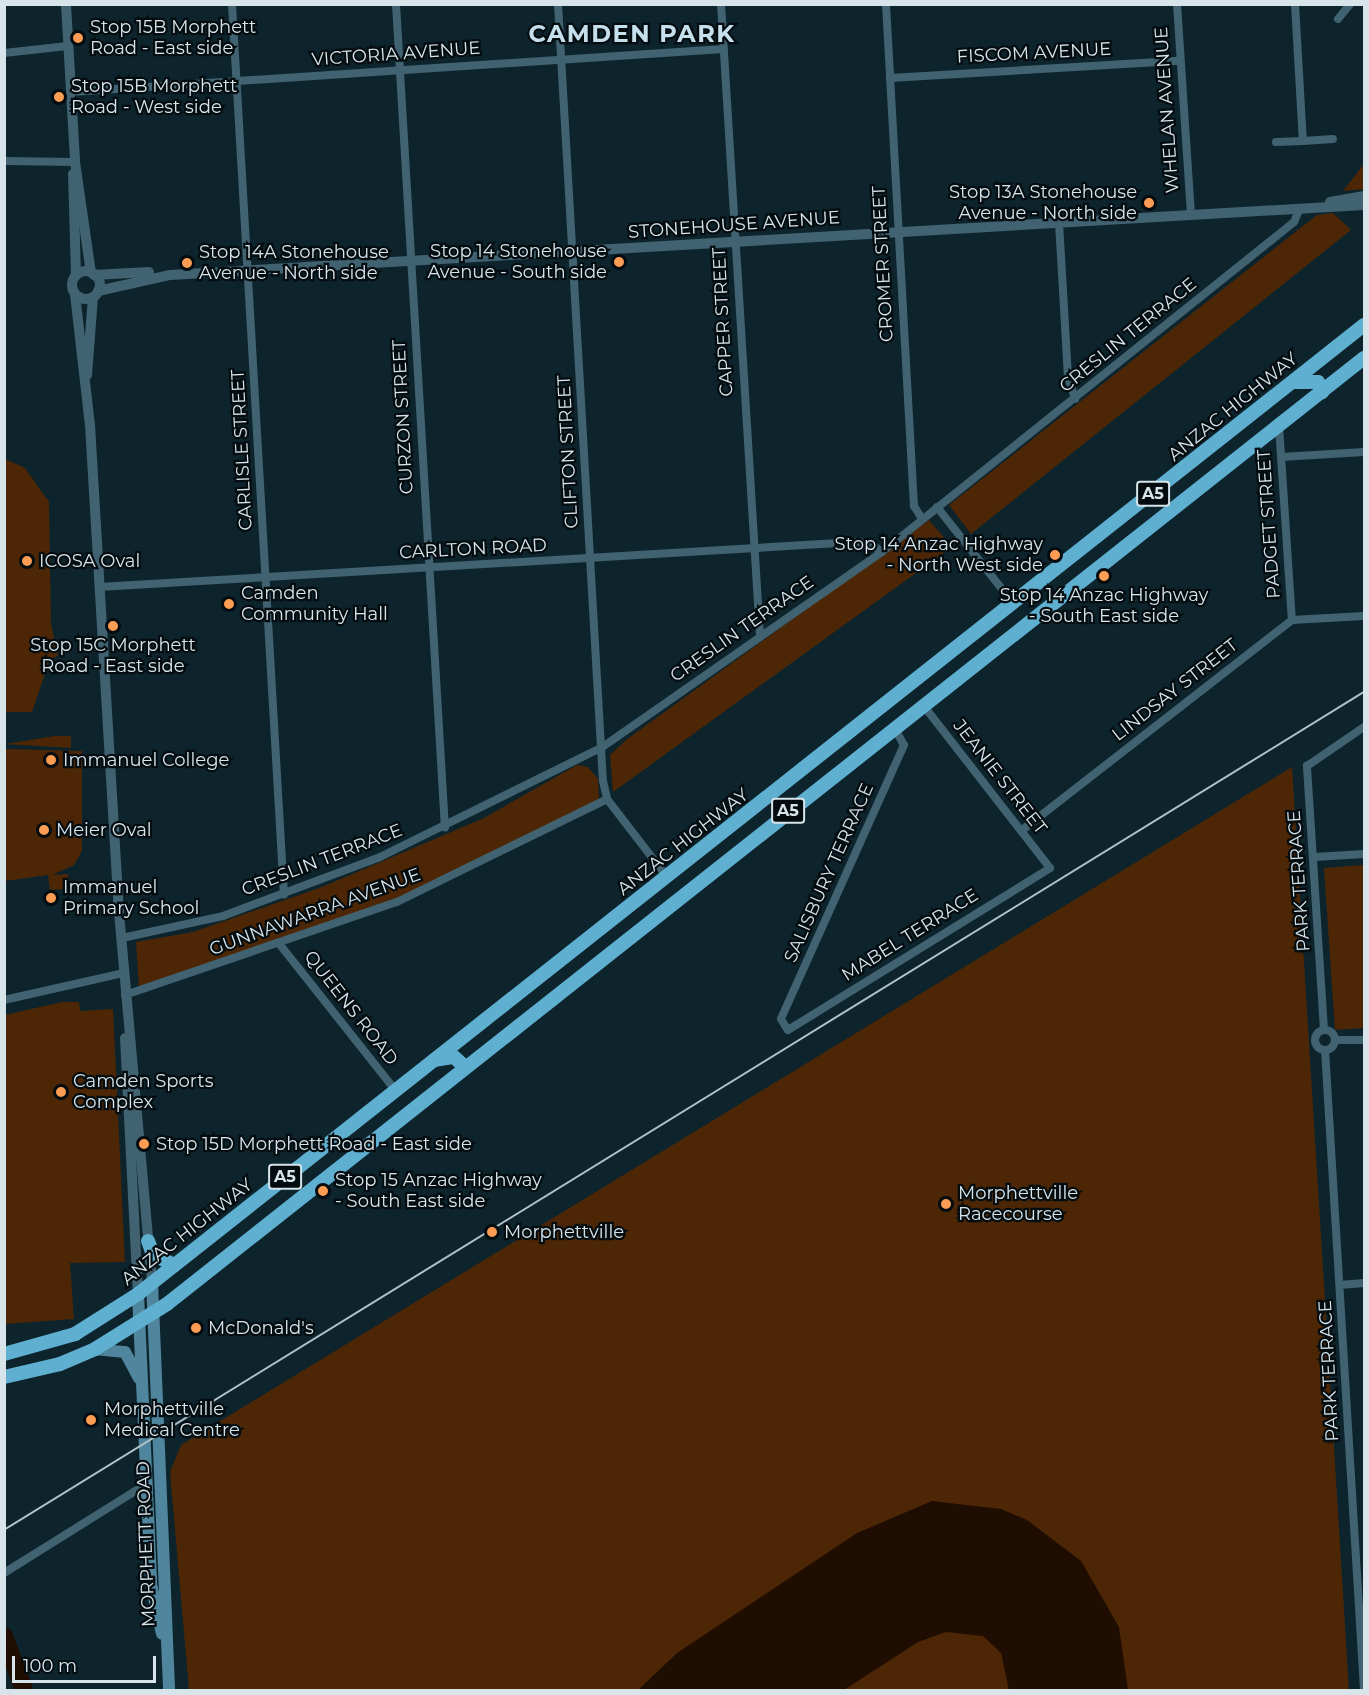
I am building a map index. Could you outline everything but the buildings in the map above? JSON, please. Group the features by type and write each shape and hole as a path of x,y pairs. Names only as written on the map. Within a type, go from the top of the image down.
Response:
{"highway":[{"name":"ANZAC HIGHWAY","path":"4,1354 75,1334 138,1294 432,1060 966,643 1365,325"},
{"name":"A5","path":"4,1377 60,1364 95,1349 154,1313 740,847 895,729 1365,358"},
{"path":"1319,362 1336,380"},
{"path":"1292,383 1318,382 1322,392"},
{"path":"966,643 973,654 986,656"},
{"path":"939,664 957,661 966,672"},
{"path":"738,822 749,835 760,832"},
{"path":"709,844 731,840 740,847"},
{"path":"473,1029 482,1043 506,1035"},
{"path":"432,1060 454,1057 465,1067"},
{"path":"148,1241 153,1254 174,1265"}],"main road":[{"name":"MORPHETT ROAD","path":"152,1282 169,1690"},
{"name":"MORPHETT ROAD","path":"138,1294 151,1584 167,1659"},
{"path":"95,1349 125,1353 144,1390"}],"street":[{"path":"66,4 75,162 76,275"},
{"name":"CARLISLE STREET","path":"232,4 284,894"},
{"name":"CURZON STREET","path":"396,4 445,828"},
{"name":"CLIFTON STREET","path":"558,4 601,748 607,799"},
{"name":"CAPPER STREET","path":"721,4 752,548 760,637"},
{"name":"CROMER STREET","path":"886,4 914,506 922,519"},
{"name":"WHELAN AVENUE","path":"1177,4 1191,214"},
{"path":"1295,4 1303,141"},
{"path":"1338,19 1350,4"},
{"path":"4,53 68,46"},
{"name":"VICTORIA AVENUE","path":"71,92 724,49"},
{"name":"FISCOM AVENUE","path":"890,78 1180,61"},
{"path":"1276,142 1334,139"},
{"path":"4,161 75,162"},
{"path":"75,162 93,274"},
{"name":"STONEHOUSE AVENUE","path":"1300,208 1365,196"},
{"name":"STONEHOUSE AVENUE","path":"76,275 170,275 248,271 1365,205"},
{"name":"CRESLIN TERRACE","path":"122,938 186,926 284,894 445,828 601,748 882,552 1294,222 1300,208"},
{"path":"1059,222 1068,377 1075,399"},
{"name":"MORPHETT ROAD","path":"86,378 95,294 93,274"},
{"name":"MORPHETT ROAD","path":"76,275 75,294 86,378 125,997 152,1282"},
{"name":"STONEHOUSE AVENUE","path":"95,294 108,285 170,275"},
{"path":"75,294 95,294"},
{"name":"PADGET STREET","path":"1279,426 1292,620"},
{"path":"1281,457 1365,452"},
{"path":"937,507 1014,605"},
{"name":"CARLTON ROAD","path":"99,587 752,548 870,543 882,552"},
{"path":"1292,620 1365,616"},
{"name":"LINDSAY STREET","path":"1021,831 1292,620"},
{"name":"JEANIE STREET","path":"924,706 1050,868"},
{"name":"PARK TERRACE","path":"1365,727 1307,766 1324,1030 1315,1040 1325,1050 1361,1586 1365,1689"},
{"name":"SALISBURY TERRACE","path":"788,1030 781,1019 904,746 895,729"},
{"path":"607,799 667,877"},
{"name":"GUNNAWARRA AVENUE","path":"125,997 281,946 436,886 607,799"},
{"path":"1314,857 1365,854"},
{"name":"MABEL TERRACE","path":"788,1030 1050,868"},
{"name":"QUEENS ROAD","path":"281,946 395,1090"},
{"path":"4,1000 124,973"},
{"name":"MORPHETT ROAD","path":"125,997 124,1085 138,1294"},
{"path":"1324,1030 1335,1040 1365,1040"},
{"path":"1325,1050 1335,1040"},
{"path":"1340,1285 1365,1283"},
{"path":"4,1573 148,1483"}],"shaded area":[{"path":"1364,164 1364,189 1343,191"},
{"path":"1333,213 1351,230 971,534 949,505 1317,215"},
{"name":"ICOSA Oval","path":"5,459 25,468 49,502 51,624 58,656 50,659 32,712 5,712"},
{"path":"929,520 952,547 613,792 610,755 626,740"},
{"path":"55,736 71,736 71,748 5,744"},
{"name":"Meier Oval","path":"5,749 82,751 82,851 74,865 52,875 68,874 69,889 50,890 48,875 5,881"},
{"path":"577,765 588,767 598,779 599,801 418,891 139,988 136,942 193,932 322,887 484,818"},
{"name":"Morphettville Racecourse","path":"1292,767 1349,1690 189,1690 170,1472 181,1445"},
{"path":"1364,865 1364,1028 1335,1030 1324,868"},
{"name":"Camden Sports Complex","path":"62,1002 79,1002 80,1011 113,1009 125,1262 70,1263 74,1319 5,1324 5,1015"},
{"path":"932,1501 1001,1509 1027,1520 1081,1561 1119,1627 1128,1690 1009,1690 1001,1653 983,1636 946,1632 918,1642 844,1690 638,1690 677,1653 857,1533"}],"waterway":[{"path":"4,1636 24,1690"}],"tram line":[{"path":"4,1530 1364,692"}],"place":[{"name":"Stop 15B Morphett Road - East side","path":"78,38"},
{"name":"Stop 15B Morphett Road - West side","path":"59,97"},
{"name":"Stop 13A Stonehouse Avenue - North side","path":"1149,203"},
{"name":"Stop 14 Stonehouse Avenue - South side","path":"619,262"},
{"name":"Stop 14A Stonehouse Avenue - North side","path":"187,263"},
{"name":"Stop 14 Anzac Highway - North West side","path":"1055,555"},
{"name":"ICOSA Oval","path":"27,561"},
{"name":"Stop 14 Anzac Highway - South East side","path":"1104,576"},
{"name":"Camden Community Hall","path":"229,604"},
{"name":"Stop 15C Morphett Road - East side","path":"113,626"},
{"name":"Immanuel College","path":"51,760"},
{"name":"Meier Oval","path":"44,830"},
{"name":"Immanuel Primary School","path":"51,898"},
{"name":"Camden Sports Complex","path":"61,1092"},
{"name":"Stop 15D Morphett Road - East side","path":"144,1144"},
{"name":"Stop 15 Anzac Highway - South East side","path":"323,1191"},
{"name":"Morphettville Racecourse","path":"946,1204"},
{"name":"Morphettville","path":"492,1232"},
{"name":"McDonald's","path":"196,1328"},
{"name":"Morphettville Medical Centre","path":"91,1420"}],"district":[{"name":"CAMDEN PARK","path":"632,34"}]}
